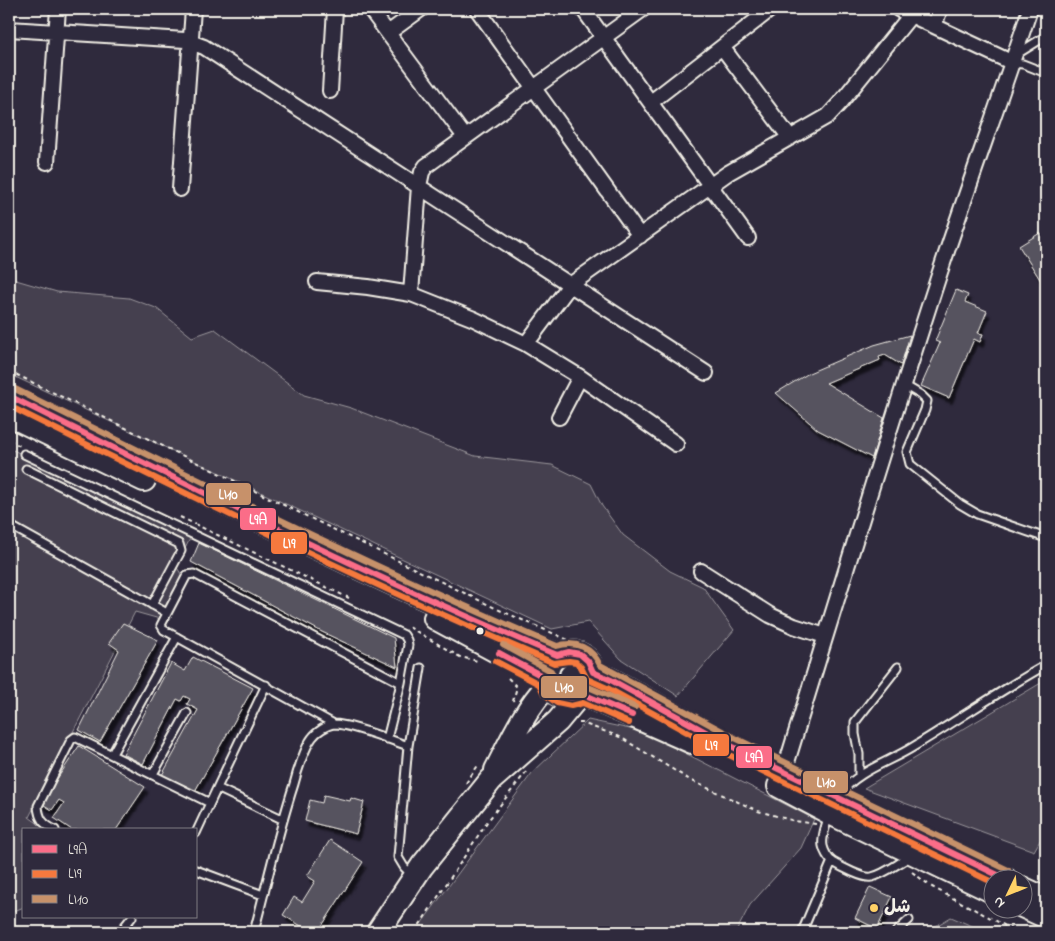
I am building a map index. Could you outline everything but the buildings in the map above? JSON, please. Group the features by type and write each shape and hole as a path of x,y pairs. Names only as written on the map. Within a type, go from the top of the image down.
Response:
{"highway":[{"path":"9,396 477,623 557,655"},
{"path":"9,415 426,614 547,681 556,694 562,697 568,698 581,695 672,732 831,811 907,858 982,887"},
{"path":"378,932 485,772 516,731 547,681 550,662 563,652 577,652 588,660 593,672 593,681 589,689 581,695 558,721 485,772"},
{"path":"593,672 611,680 699,730 784,772 831,811 982,869"},
{"path":"1032,893 1046,899"},
{"path":"1032,911 1046,917"}],"street":[{"path":"47,162 58,9"},
{"path":"180,189 193,9"},
{"path":"330,91 335,9"},
{"path":"370,9 465,137"},
{"path":"388,33 421,9"},
{"path":"477,9 640,236"},
{"path":"583,9 748,238"},
{"path":"411,294 418,186 426,166 643,9"},
{"path":"651,102 771,9"},
{"path":"934,26 940,9"},
{"path":"784,772 904,385 979,154 1030,9"},
{"path":"526,344 570,285 728,173 828,116 840,103 904,12 1014,59"},
{"path":"9,29 175,40 190,42 215,53 706,373"},
{"path":"722,47 790,138"},
{"path":"317,282 411,294 474,319 526,344 580,377 676,444"},
{"path":"559,417 580,377"},
{"path":"701,571 770,615 794,626 825,636"}],"lane":[{"path":"1046,36 1014,59 1046,73"},
{"path":"904,385 927,401 907,452 910,464 960,504 978,514 1046,538"},
{"path":"24,451 404,635 408,645 387,739"},
{"path":"26,469 179,544 181,551 152,605"},
{"path":"9,525 167,613"},
{"path":"401,683 194,574 187,575 161,625 178,637 334,724 408,746"},
{"path":"112,754 178,637"},
{"path":"907,858 869,878 863,877 832,861 823,846 822,839 831,811 850,783 859,776 917,745 1046,665"},
{"path":"859,776 859,754 855,722 898,666"},
{"path":"415,878 404,867 398,857 408,746 421,668"},
{"path":"198,829 266,685"},
{"path":"153,774 187,713"},
{"path":"254,932 279,838 282,818 311,738 318,731 334,724"},
{"path":"51,828 45,825 39,817 38,806 71,740 75,737 210,803"},
{"path":"217,788 282,818"},
{"path":"802,932 832,861"},
{"path":"198,871 263,895"},
{"path":"120,932 131,918"},
{"path":"896,932 909,920"}],"path":[{"path":"9,440 24,451"},
{"path":"172,514 208,529 350,598"},
{"path":"404,624 460,657 481,661"},
{"path":"505,675 516,687 513,701"},
{"path":"576,723 582,723 620,737 690,780 758,811 811,825 831,811"},
{"path":"415,932 487,822 530,767"},
{"path":"462,788 485,772"},
{"path":"907,858 932,887 1017,932"}],"shaded area":[{"path":"9,278 57,292 129,298 156,308 192,337 215,329 304,395 351,408 475,456 552,465 591,484 602,506 623,535 670,571 703,587 734,630 678,696 621,659 588,622 552,629 9,374"},
{"path":"13,450 193,533 176,566 186,582 167,621 135,612 29,817 44,828 22,828 22,908 9,913 9,459"},
{"path":"1046,680 1046,830 1034,851 864,788"},
{"path":"588,720 644,732 814,819 801,848 750,905 736,932 415,932 532,773"},
{"path":"951,917 986,932 926,932"}],"transit line":[{"name":"LI10","path":"13,388 351,554 419,585 557,646 571,644 583,647 593,654 600,665 735,738 1004,868"},
{"name":"L9A","path":"9,396 349,563 557,655 569,652 580,654 588,661 593,672 731,746 983,868"},
{"name":"LI9","path":"9,406 347,571 554,663 576,662 587,679 607,688 727,754 982,877"},
{"name":"LI10","path":"503,645 551,671 558,683 563,687 586,686 635,707"},
{"name":"L9A","path":"499,653 546,678 551,689 560,695 571,697 583,694 632,715"},
{"name":"LI9","path":"495,661 539,684 544,694 557,703 571,706 583,703 629,723"}],"place":[{"name":"شل","path":"874,908"}]}
